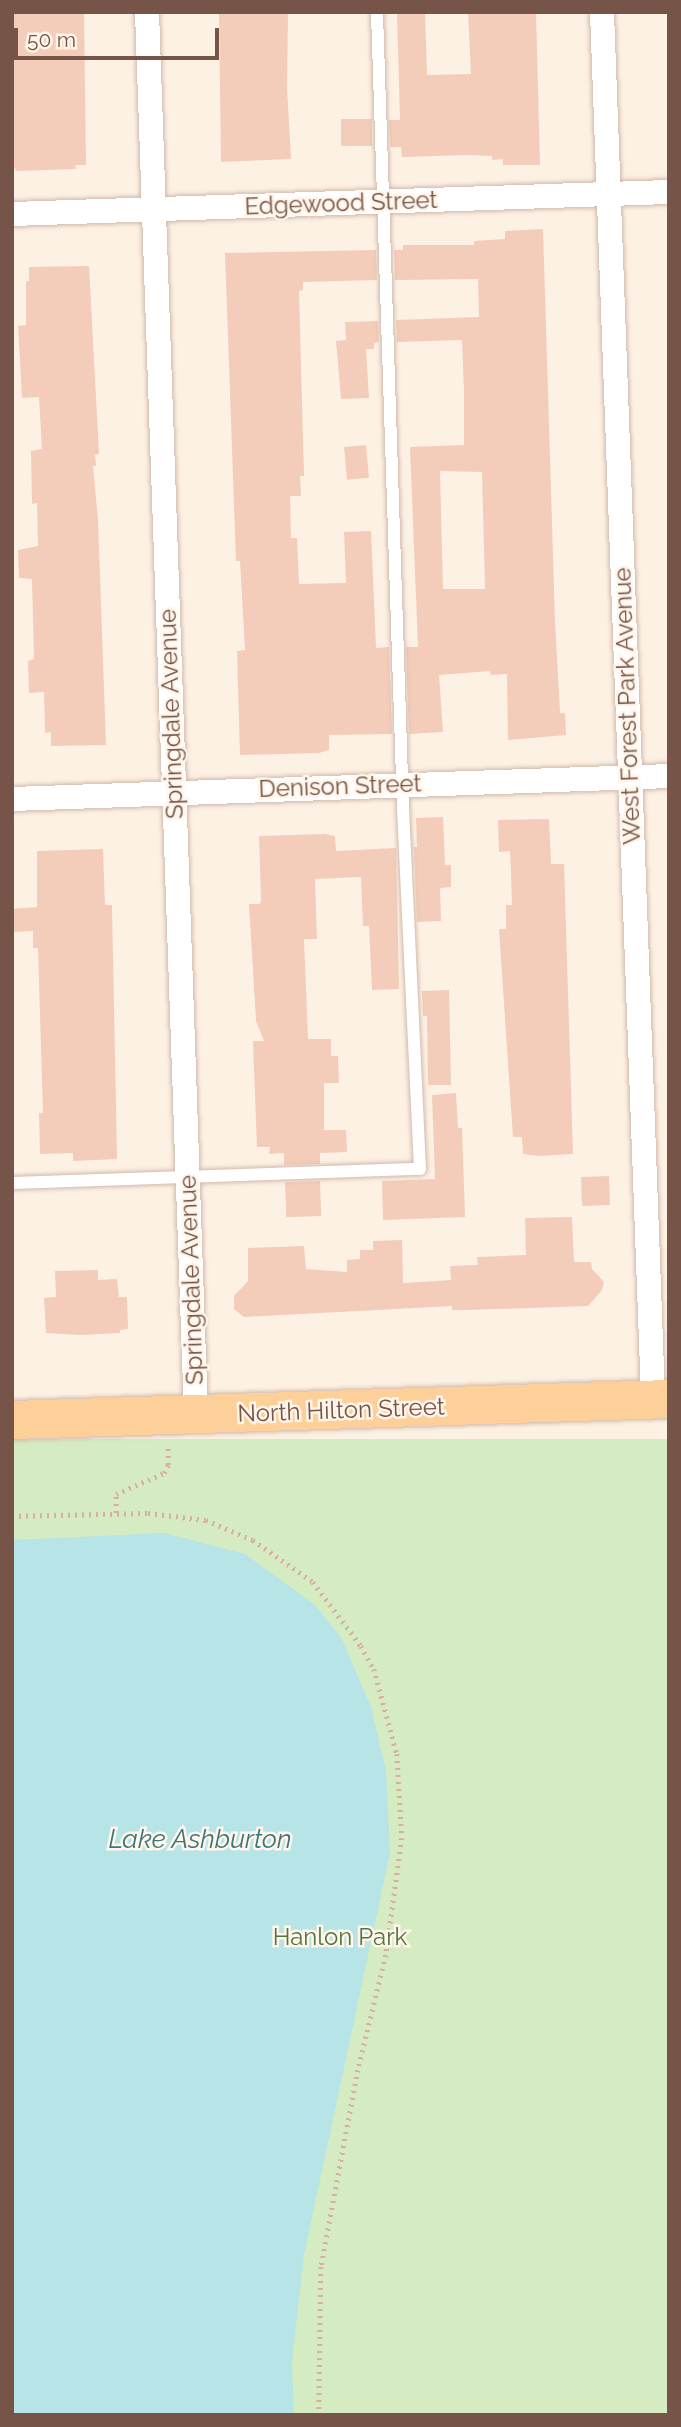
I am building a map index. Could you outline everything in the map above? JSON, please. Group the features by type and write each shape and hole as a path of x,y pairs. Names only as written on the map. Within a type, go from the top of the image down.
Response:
{"main road":[{"name":"North Hilton Street","path":"12,1420 661,1399"}],"street":[{"name":"Springdale Avenue","path":"147,12 196,1415"},
{"name":"West Forest Park Avenue","path":"602,12 630,777 661,1399"},
{"name":"Edgewood Street","path":"12,214 669,192"},
{"name":"Denison Street","path":"12,799 669,776"}],"lane":[{"path":"12,1183 420,1169 403,784 377,12"}],"path":[{"path":"116,1514 116,1494 164,1473 168,1465 167,1440"},
{"path":"12,1516 148,1513 206,1520 253,1540 313,1582 361,1646 374,1669 397,1754 402,1838 386,1955 358,2070 321,2267 319,2415"}],"green space":[{"name":"Hanlon Park","path":"12,1439 669,1439 669,2415 12,2415"}],"water":[{"name":"Lake Ashburton","path":"164,1533 245,1554 315,1605 342,1639 371,1707 386,1770 390,1853 304,2255 292,2363 294,2415 12,2415 12,1540"}],"building":[{"path":"12,12 84,12 86,165 75,165 76,169 16,171 12,162"},
{"path":"219,12 288,12 287,88 291,159 221,162"},
{"path":"397,12 425,12 427,75 471,74 468,12 536,12 540,165 503,165 503,159 492,160 492,156 402,157 401,147 390,147 389,120 400,120"},
{"path":"341,119 372,119 372,146 341,146"},
{"path":"543,229 555,621 560,713 565,713 566,735 508,740 507,674 491,675 490,671 439,675 443,732 409,734 406,647 418,647 410,447 464,445 464,391 462,340 397,342 396,320 479,317 478,279 395,280 394,250 403,250 403,245 474,245 474,241 505,239 505,231","holes":["440,471 482,472 485,589 443,589"]},
{"path":"376,250 377,280 303,282 303,290 299,291 304,476 300,476 301,496 290,496 291,538 297,538 299,584 346,583 344,532 371,531 376,648 389,647 392,734 329,735 329,750 319,753 240,755 237,651 245,650 240,561 236,561 225,253"},
{"path":"89,266 99,454 95,455 96,466 93,466 98,520 106,745 51,746 51,732 45,733 44,692 29,693 28,661 34,659 32,579 19,578 18,550 38,546 37,503 32,504 31,451 42,449 39,397 22,398 18,326 26,325 26,281 29,281 29,267"},
{"path":"378,321 379,342 374,343 374,349 366,349 369,398 341,399 336,341 346,340 345,322"},
{"path":"366,445 369,478 347,480 344,447"},
{"path":"443,817 445,865 451,865 451,887 440,888 441,921 417,922 414,847 417,847 416,818"},
{"path":"549,819 551,864 564,864 573,1154 538,1156 523,1154 522,1137 513,1137 499,929 506,929 506,905 512,905 511,872 510,851 499,852 498,820"},
{"path":"259,836 335,836 336,851 396,848 399,989 372,990 369,926 363,926 361,877 315,879 317,939 304,939 308,1039 331,1039 331,1056 338,1056 339,1083 324,1083 324,1130 346,1130 347,1152 320,1153 320,1164 284,1165 284,1153 269,1154 270,1147 257,1147 253,1041 264,1041 256,1021 249,904 260,904 261,900"},
{"path":"103,849 105,905 112,905 117,1159 73,1161 73,1153 40,1154 39,1113 43,1113 38,948 33,948 33,931 12,932 12,909 37,907 37,851"},
{"path":"449,990 451,1085 428,1085 427,1016 423,1016 422,991"},
{"path":"456,1093 458,1128 462,1128 465,1217 383,1220 382,1181 435,1179 432,1095"},
{"path":"609,1176 610,1205 582,1206 581,1177"},
{"path":"320,1181 321,1216 286,1217 285,1182"},
{"path":"572,1217 574,1262 591,1262 592,1269 604,1282 602,1290 588,1306 452,1310 452,1306 244,1317 234,1309 234,1296 248,1281 248,1248 304,1246 306,1269 347,1272 347,1260 360,1259 360,1250 373,1250 373,1241 402,1240 403,1283 451,1280 450,1266 478,1265 477,1257 526,1255 525,1218"},
{"path":"98,1270 98,1280 117,1279 119,1297 127,1297 128,1329 120,1330 120,1333 81,1335 46,1333 44,1298 56,1297 55,1271"}]}
